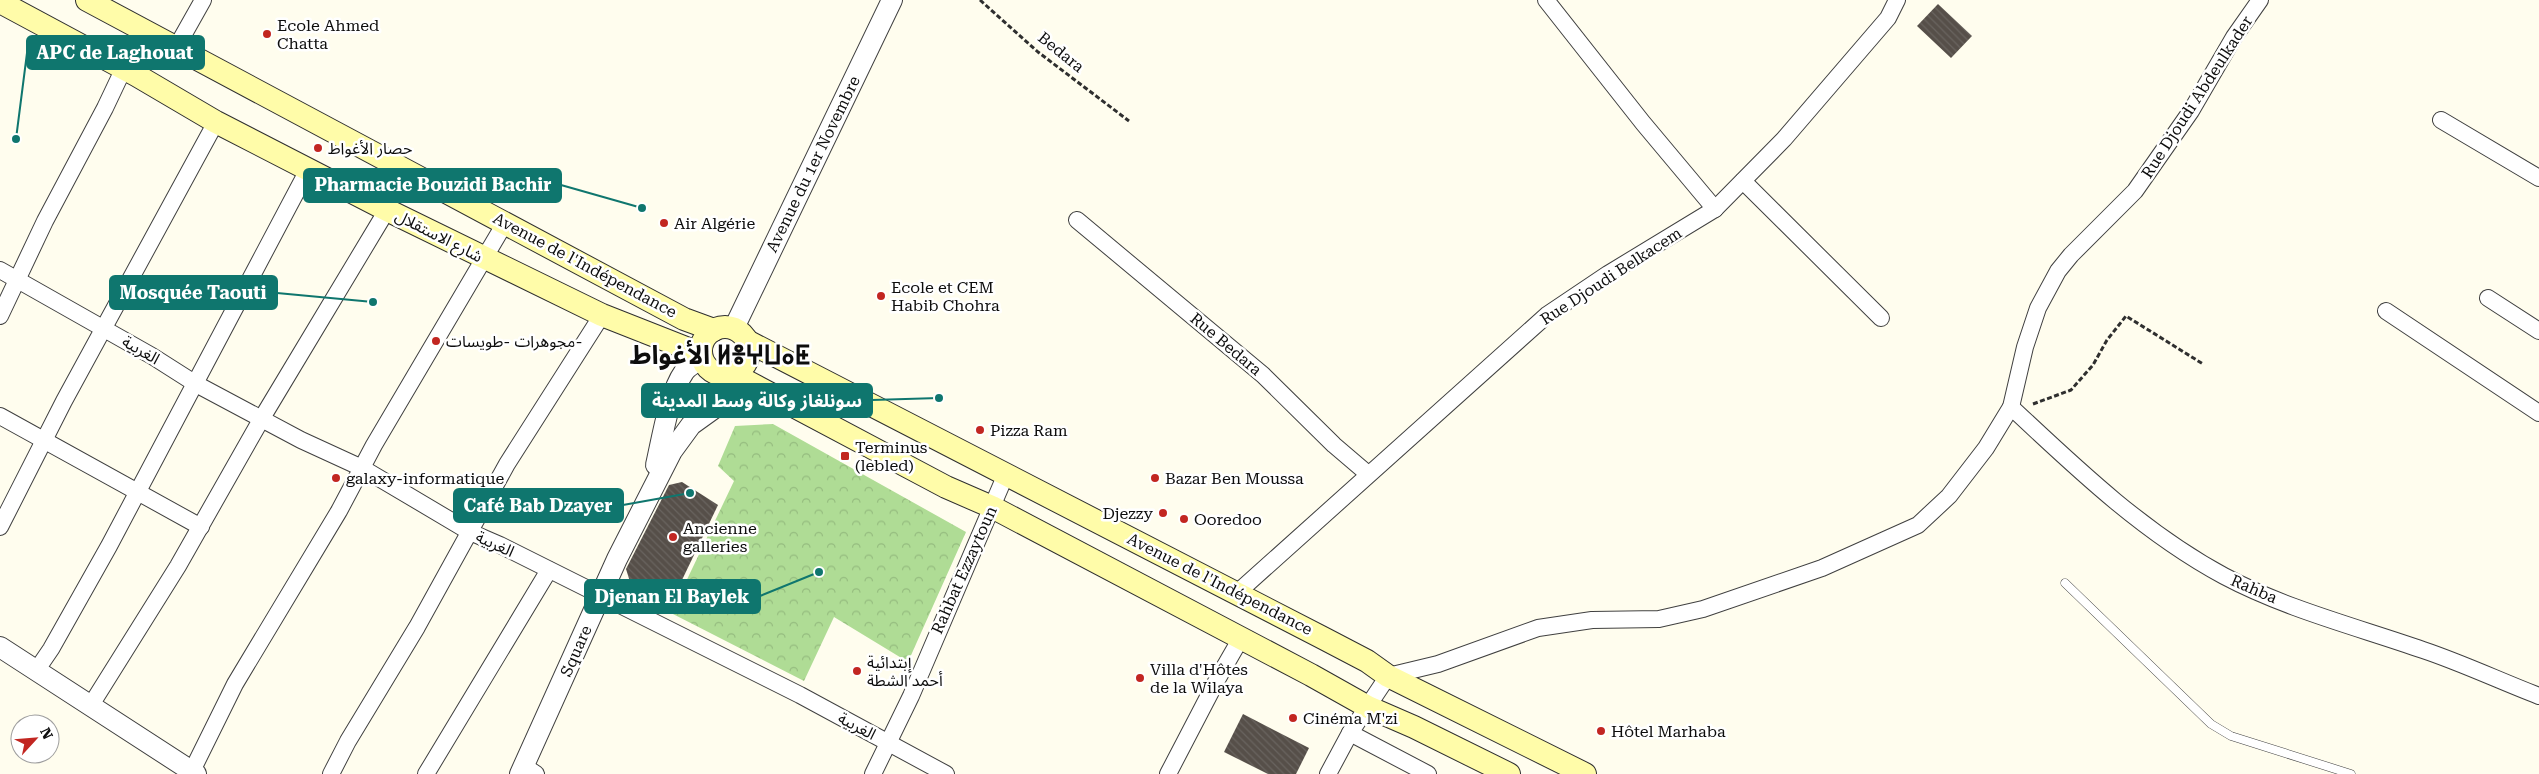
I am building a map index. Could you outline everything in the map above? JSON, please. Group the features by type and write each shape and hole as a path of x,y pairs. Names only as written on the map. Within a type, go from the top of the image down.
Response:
{"main road":[{"name":"Avenue de l'Indépendance","path":"87,0 684,319 732,333 1237,593 1367,661 1388,676 1585,774"},
{"name":"شارع الاستقلال","path":"0,2 216,122 484,259 602,315 702,356"},
{"path":"731,374 746,364 749,348 732,333 704,340 702,356 705,365 716,373 731,374 791,403 946,487 992,507 1368,707 1414,727 1509,774"}],"street":[{"path":"176,48 203,0"},
{"name":"Avenue du 1er Novembre","path":"732,333 892,0"},
{"path":"1546,0 1643,123 1715,208"},
{"name":"Rue Djoudi Belkacem","path":"1237,593 1547,316 1608,274 1715,208 1784,140 1888,18 1898,0"},
{"name":"Rue Djoudi Abdeulkader","path":"1388,676 1438,664 1538,628 1592,620 1659,619 1703,609 1822,568 1918,525 1937,509 1986,448 2011,407 2025,347 2045,292 2071,255 2135,191 2191,111 2234,37 2260,0"},
{"path":"0,316 45,221 123,70"},
{"path":"2441,120 2539,178"},
{"path":"0,527 43,442 216,122"},
{"path":"36,671 51,649 196,384 309,168"},
{"path":"1743,181 1882,318"},
{"path":"91,705 201,527 262,418 387,210"},
{"name":"Rue Bedara","path":"1077,220 1263,375 1334,446 1368,474"},
{"path":"0,647 194,773 235,684 505,223"},
{"name":"الغربية","path":"0,270 104,328 196,384 301,440 362,468 470,532 500,544 800,695 946,774"},
{"path":"2488,298 2539,331"},
{"path":"2386,311 2539,413"},
{"path":"331,774 507,464 602,315"},
{"path":"648,501 675,391 685,370 702,356"},
{"path":"648,501 684,432 726,397 731,374"},
{"name":"Rahba","path":"2011,407 2139,521 2223,575 2246,587 2334,621 2425,651 2539,696"},
{"path":"0,416 43,442 201,527"},
{"name":"Rahbat Ezzaytoun","path":"873,774 911,696 1006,474"},
{"name":"Square","path":"526,771 617,559 648,501"},
{"path":"426,774 549,570"},
{"path":"1168,774 1241,638"},
{"path":"1328,774 1350,733 1388,676"},
{"path":"1350,733 1418,772"}],"lane":[{"path":"2065,583 2211,724 2231,736 2351,774"}],"path":[{"name":"Bedara","path":"980,0 1038,52 1128,121"},
{"path":"2011,407 2036,403 2071,390 2093,365 2107,340 2126,316 2203,364"}],"green space":[{"path":"773,424 966,532 908,662 834,617 804,681 671,613 734,481 718,466 735,426"}],"building":[{"path":"1938,4 1972,36 1951,58 1917,26"},
{"name":"Ancienne galleries","path":"682,482 718,505 670,605 631,585 626,569 669,485"},
{"path":"1243,714 1309,748 1296,774 1268,774 1224,752"}],"place":[{"name":"Ecole Ahmed Chatta","path":"267,34"},
{"name":"APC de Laghouat","path":"16,139"},
{"name":"حصار الأغواط","path":"318,148"},
{"name":"Pharmacie Bouzidi Bachir","path":"642,208"},
{"name":"Air Algérie","path":"664,223"},
{"name":"Ecole et CEM Habib Chohra","path":"881,296"},
{"name":"Mosquée Taouti","path":"373,302"},
{"name":"مجوهرات -طويسات-","path":"436,341"},
{"name":"سونلغاز وكالة وسط المدينة","path":"939,398"},
{"name":"Pizza Ram","path":"980,430"},
{"name":"Terminus (lebled)","path":"845,456"},
{"name":"galaxy-informatique","path":"336,478"},
{"name":"Bazar Ben Moussa","path":"1155,478"},
{"name":"Café Bab Dzayer","path":"690,493"},
{"name":"Djezzy","path":"1163,513"},
{"name":"Ooredoo","path":"1184,519"},
{"name":"Ancienne galleries","path":"673,537"},
{"name":"Djenan El Baylek","path":"819,572"},
{"name":"إبتدائية أحمد الشطة","path":"857,671"},
{"name":"Villa d'Hôtes de la Wilaya","path":"1140,678"},
{"name":"Cinéma M'zi","path":"1293,718"},
{"name":"Hôtel Marhaba","path":"1601,731"}],"district":[{"name":"الأغواط ⵍⴻⵖⵡⴰⵟ","path":"720,355"}]}
